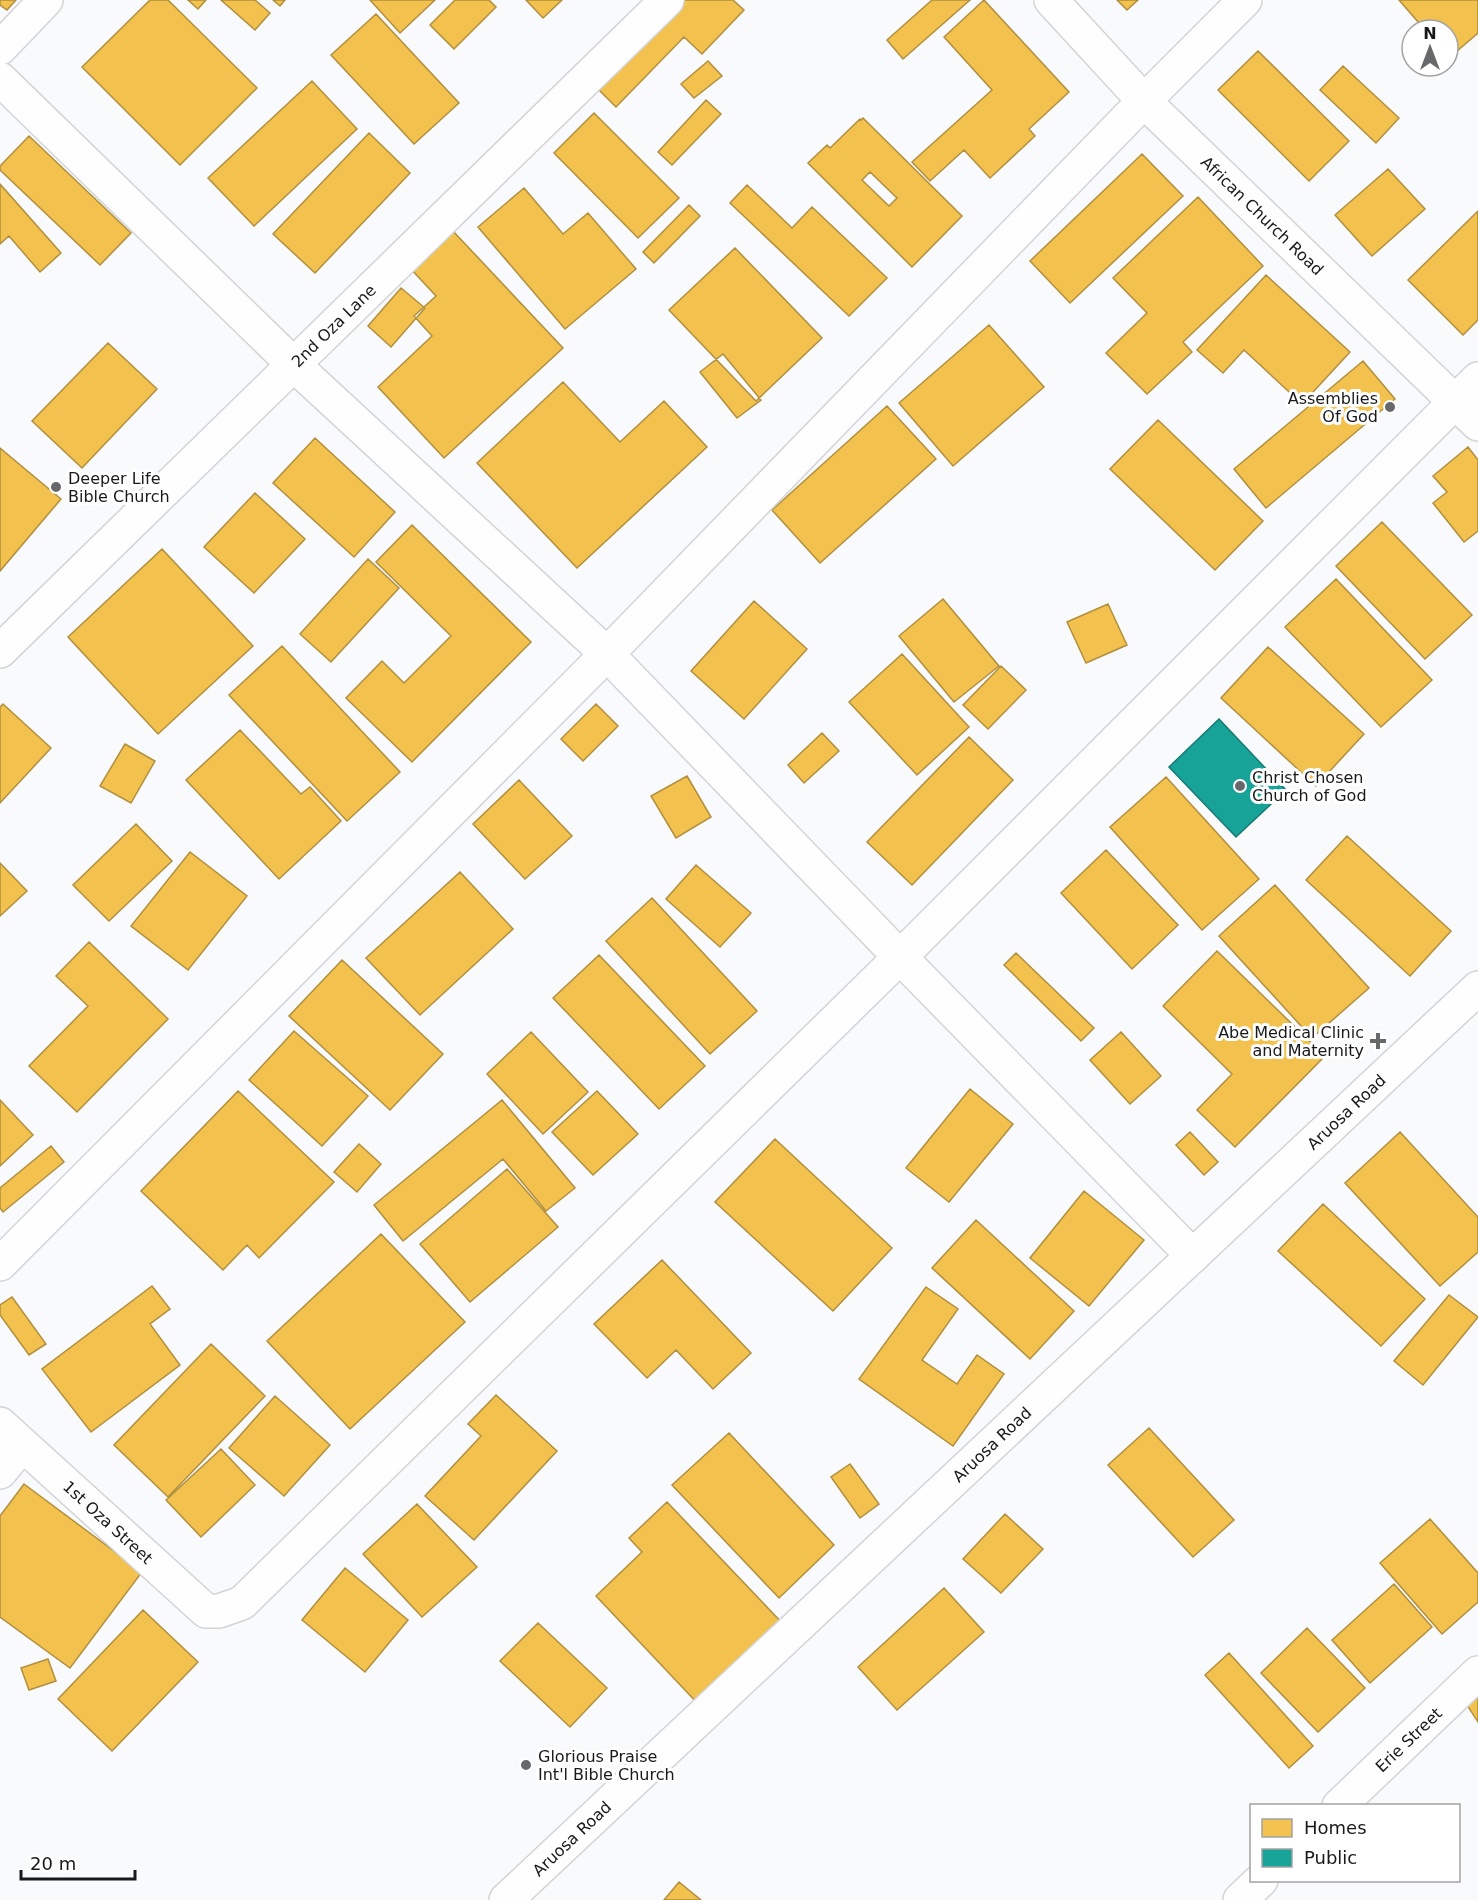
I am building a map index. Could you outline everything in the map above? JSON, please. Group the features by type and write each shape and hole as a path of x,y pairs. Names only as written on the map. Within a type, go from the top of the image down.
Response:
{"street":[{"path":"0,48 46,0"},
{"name":"2nd Oza Lane","path":"0,651 667,0"},
{"name":"African Church Road","path":"1051,0 1144,101 1471,401"},
{"path":"0,1264 607,654 1245,0"},
{"path":"0,79 293,363 607,654 1193,1256"},
{"path":"900,957 1471,401"},
{"name":"1st Oza Street","path":"11,1434 206,1611 219,1611 242,1603 900,957"},
{"name":"Aruosa Road","path":"506,1900 1478,988"},
{"path":"0,1472 11,1434"},
{"name":"Erie Street","path":"1341,1804 1478,1673"},
{"path":"1240,1900 1260,1882"}],"building: Homes":[{"path":"0,0 16,0 7,10 0,5"},
{"path":"150,0 168,0 257,88 180,165 82,67"},
{"path":"188,0 206,0 198,9"},
{"path":"221,0 255,0 270,13 255,30"},
{"path":"273,0 285,0 280,6"},
{"path":"370,0 435,0 400,33"},
{"path":"455,0 489,0 496,7 454,49 430,25"},
{"path":"526,0 562,0 543,18"},
{"path":"679,0 733,0 744,10 702,54 684,37 616,107 596,87"},
{"path":"932,0 970,0 903,59 887,40"},
{"path":"984,0 1069,92 1029,129 1035,136 990,178 964,150 930,181 912,162 992,90 944,37"},
{"path":"1117,0 1138,0 1127,10"},
{"path":"1399,0 1478,0 1478,33 1460,49 1460,18 1415,18"},
{"path":"376,14 459,103 414,144 331,55"},
{"path":"1258,51 1349,141 1309,181 1218,90"},
{"path":"708,61 722,76 694,98 681,84"},
{"path":"1343,66 1399,118 1376,143 1320,90"},
{"path":"312,81 357,129 254,226 208,178"},
{"path":"706,100 721,114 672,165 658,152"},
{"path":"594,113 679,198 638,238 554,153"},
{"path":"863,118 962,216 912,267 808,163 827,145 830,148","holes":["870,172 897,198 889,206 862,180"]},
{"path":"369,133 410,173 315,273 273,234"},
{"path":"29,136 131,233 100,265 0,170 0,166"},
{"path":"1142,154 1183,196 1070,303 1030,261"},
{"path":"1388,169 1425,209 1372,256 1335,215"},
{"path":"0,184 61,253 40,272 9,236 0,244"},
{"path":"747,185 792,228 812,207 887,278 849,316 730,203"},
{"path":"524,188 563,234 588,213 636,269 565,329 478,227"},
{"path":"1198,197 1263,266 1183,342 1192,352 1147,394 1106,353 1147,313 1113,278"},
{"path":"689,205 700,216 654,263 643,252"},
{"path":"1478,211 1478,320 1463,335 1408,280"},
{"path":"452,230 563,348 444,458 378,387 432,336 414,316 436,296 410,268"},
{"path":"735,248 822,338 756,401 669,310"},
{"path":"1266,275 1350,352 1302,404 1244,350 1223,373 1197,350"},
{"path":"401,288 425,308 391,347 368,326"},
{"path":"989,325 1044,387 953,466 899,403"},
{"path":"108,343 157,389 82,468 32,421"},
{"path":"723,354 761,400 737,418 700,372"},
{"path":"1363,361 1395,399 1266,508 1234,469"},
{"path":"563,382 620,442 664,401 707,447 577,568 477,463"},
{"path":"887,406 936,459 820,563 772,510"},
{"path":"1158,420 1263,521 1215,570 1110,469"},
{"path":"315,438 395,512 354,557 273,483"},
{"path":"1468,447 1478,460 1478,531 1464,542 1433,503 1447,492 1433,476"},
{"path":"0,448 61,499 0,571"},
{"path":"255,493 305,539 254,593 204,547"},
{"path":"1382,522 1472,615 1425,659 1336,566"},
{"path":"412,525 531,642 412,762 346,698 382,661 404,683 451,636 376,562"},
{"path":"162,549 253,646 158,734 68,637"},
{"path":"368,559 399,588 331,662 300,634"},
{"path":"1336,579 1432,680 1381,727 1285,627"},
{"path":"943,599 999,666 954,702 899,636"},
{"path":"754,601 807,649 744,719 691,671"},
{"path":"1108,604 1127,645 1086,663 1067,622"},
{"path":"282,646 400,772 347,821 229,695"},
{"path":"1268,647 1364,734 1316,786 1221,698"},
{"path":"902,654 969,727 917,775 849,702"},
{"path":"1001,666 1026,690 988,729 963,705"},
{"path":"3,704 51,748 0,803 0,707"},
{"path":"596,704 618,726 583,761 561,739"},
{"path":"240,730 301,794 310,787 341,821 279,879 186,780"},
{"path":"822,733 839,751 804,783 788,765"},
{"path":"969,737 1013,780 912,885 867,842"},
{"path":"125,744 155,761 131,803 100,786"},
{"path":"687,776 711,817 676,838 651,796"},
{"path":"1166,777 1259,879 1202,930 1110,827"},
{"path":"519,780 572,836 525,879 473,824"},
{"path":"136,824 172,861 109,921 73,885"},
{"path":"1347,836 1451,931 1410,976 1306,880"},
{"path":"1106,850 1178,925 1132,969 1061,893"},
{"path":"190,852 247,896 188,970 131,926"},
{"path":"0,863 27,891 0,916"},
{"path":"696,865 751,913 720,947 666,899"},
{"path":"460,872 513,929 420,1015 366,958"},
{"path":"1275,885 1369,988 1312,1038 1219,936"},
{"path":"652,898 757,1011 710,1054 606,941"},
{"path":"89,942 168,1019 77,1112 29,1066 88,1006 56,976"},
{"path":"1217,951 1325,1056 1235,1147 1197,1110 1232,1074 1163,1006"},
{"path":"1016,953 1094,1028 1081,1041 1004,965"},
{"path":"599,955 705,1066 659,1109 553,998"},
{"path":"342,960 443,1054 390,1110 289,1016"},
{"path":"294,1031 368,1096 322,1146 249,1080"},
{"path":"531,1032 588,1092 543,1134 487,1074"},
{"path":"1121,1032 1161,1076 1130,1104 1090,1060"},
{"path":"970,1089 1013,1124 949,1202 906,1168"},
{"path":"238,1091 334,1182 259,1258 247,1245 223,1270 141,1191"},
{"path":"597,1091 638,1134 593,1175 552,1132"},
{"path":"0,1100 33,1135 0,1166"},
{"path":"502,1100 575,1188 546,1211 503,1159 403,1241 374,1205"},
{"path":"1190,1132 1218,1162 1204,1175 1176,1145"},
{"path":"1400,1132 1478,1217 1478,1252 1440,1286 1345,1183"},
{"path":"775,1139 892,1248 833,1311 715,1202"},
{"path":"359,1144 381,1164 357,1192 334,1172"},
{"path":"51,1146 64,1162 3,1212 0,1208 0,1188"},
{"path":"507,1169 558,1227 470,1302 420,1244"},
{"path":"1084,1191 1144,1240 1089,1306 1030,1258"},
{"path":"1323,1204 1425,1299 1381,1346 1278,1251"},
{"path":"976,1220 1074,1311 1030,1359 932,1268"},
{"path":"381,1234 465,1322 350,1429 267,1341"},
{"path":"662,1260 751,1353 713,1389 676,1350 647,1378 594,1324"},
{"path":"152,1286 170,1309 150,1324 180,1365 91,1432 42,1369"},
{"path":"926,1287 958,1309 922,1360 957,1384 977,1355 1004,1374 953,1446 859,1379"},
{"path":"1449,1295 1478,1317 1423,1385 1394,1361"},
{"path":"12,1297 46,1344 29,1355 0,1315 0,1305"},
{"path":"211,1344 265,1396 168,1497 114,1445"},
{"path":"496,1395 557,1451 474,1540 425,1496 481,1436 468,1424"},
{"path":"275,1396 330,1445 284,1496 229,1448"},
{"path":"1149,1428 1234,1520 1193,1557 1108,1465"},
{"path":"729,1433 834,1545 779,1598 672,1485"},
{"path":"221,1449 255,1485 201,1537 166,1500"},
{"path":"850,1464 879,1504 860,1518 831,1477"},
{"path":"24,1484 142,1572 70,1668 0,1617 0,1516"},
{"path":"667,1502 786,1627 701,1707 596,1596 642,1552 629,1538"},
{"path":"417,1504 477,1567 422,1617 363,1554"},
{"path":"1005,1514 1043,1549 1001,1593 963,1559"},
{"path":"1430,1519 1478,1573 1478,1602 1442,1634 1380,1563"},
{"path":"345,1568 408,1620 365,1672 302,1620"},
{"path":"1394,1584 1432,1627 1370,1683 1332,1640"},
{"path":"944,1588 984,1632 897,1710 858,1667"},
{"path":"143,1610 198,1662 112,1751 58,1699"},
{"path":"538,1623 607,1688 570,1727 500,1661"},
{"path":"1307,1628 1365,1688 1318,1732 1261,1673"},
{"path":"1229,1653 1313,1746 1289,1768 1205,1675"},
{"path":"48,1659 56,1681 29,1690 21,1668"},
{"path":"1478,1685 1478,1722 1461,1696"},
{"path":"679,1882 701,1900 664,1900"}],"building: Public":[{"path":"1219,719 1286,790 1236,837 1169,767"}],"place":[{"name":"Assemblies Of God","path":"1390,407"},
{"name":"Deeper Life Bible Church","path":"56,487"},
{"name":"Christ Chosen Church of God","path":"1240,786"},
{"name":"Abe Medical Clinic and Maternity","path":"1378,1041"},
{"name":"Glorious Praise Int'l Bible Church","path":"526,1765"}]}
